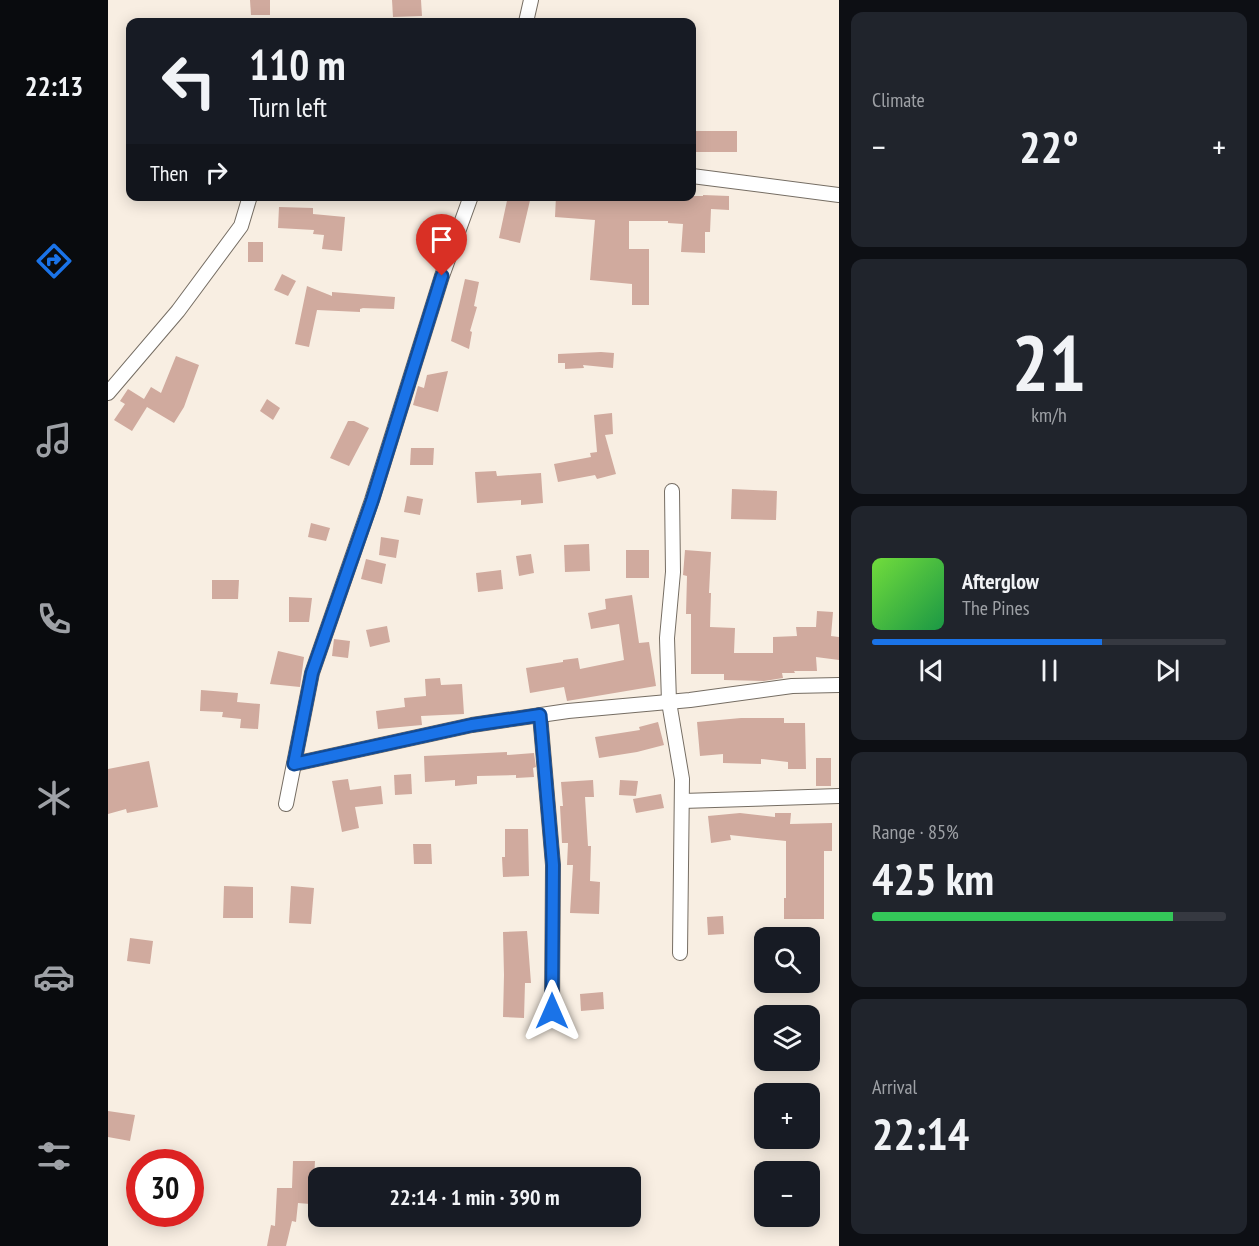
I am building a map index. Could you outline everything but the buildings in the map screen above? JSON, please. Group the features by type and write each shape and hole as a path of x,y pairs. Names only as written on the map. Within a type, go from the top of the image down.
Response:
{"street":[{"path":"527,18 531,0"},
{"path":"696,177 839,195"},
{"path":"108,393 178,311 241,226 248,201"},
{"path":"285,804 312,673 372,501 442,276 469,201"},
{"path":"672,491 673,572 667,638 669,702 682,779 680,953"},
{"path":"294,764 472,725 540,715 669,702 792,686 839,684"},
{"path":"540,715 553,865 552,1011"},
{"path":"682,801 839,796"}],"route":[{"path":"442,276 372,501 312,673 294,764 472,725 540,715 553,865 552,1011"}]}
